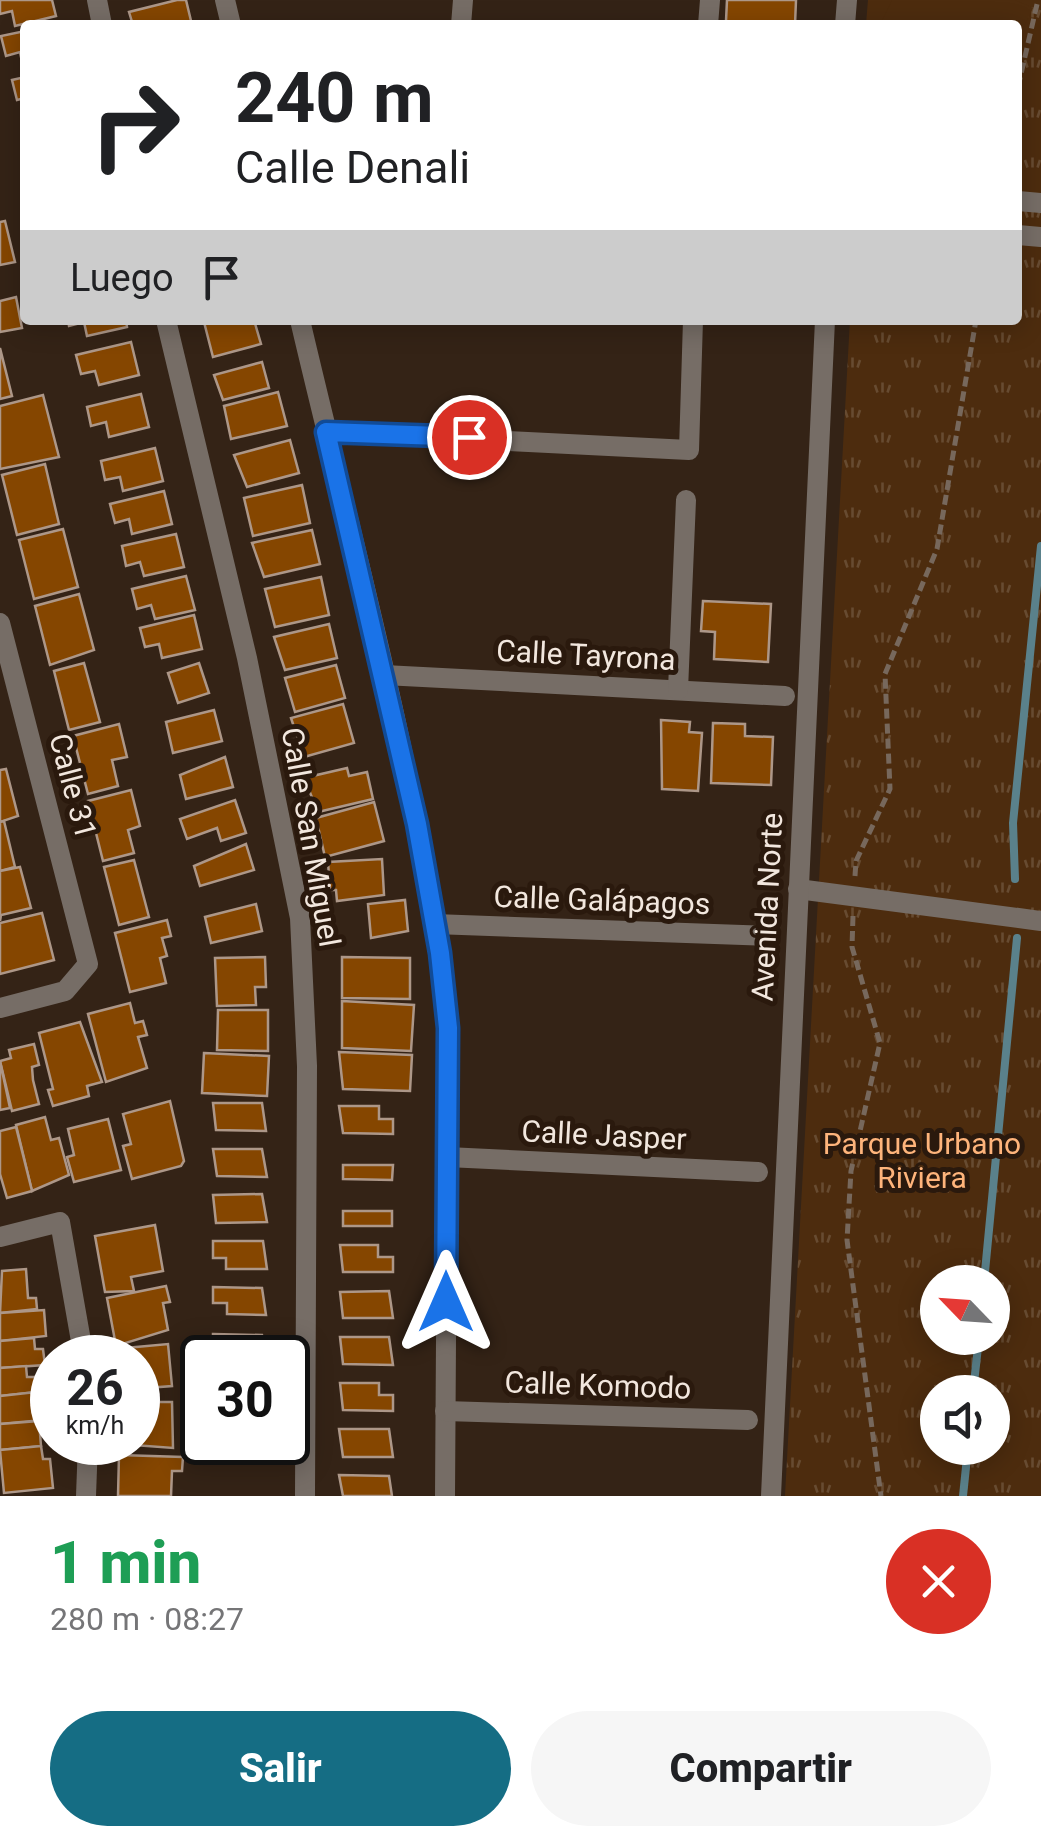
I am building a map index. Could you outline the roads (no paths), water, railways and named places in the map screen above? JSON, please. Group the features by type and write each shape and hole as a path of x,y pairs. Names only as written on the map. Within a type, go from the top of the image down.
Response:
{"street":[{"name":"Calle San Miguel","path":"167,325 247,658 300,918 306,1066 305,1496"},
{"path":"301,325 384,675 434,924 448,1028 445,1496"},
{"path":"326,432 689,450 694,325"},
{"name":"Avenida Norte","path":"771,1496 825,325"},
{"path":"678,690 686,500"},
{"name":"Calle 31","path":"0,622 88,964 65,991 0,1008"},
{"name":"Calle Tayrona","path":"384,675 785,696"},
{"path":"798,889 1041,920"},
{"name":"Calle Galápagos","path":"434,924 768,936"},
{"name":"Calle Jasper","path":"447,1157 758,1172"},
{"path":"0,1238 60,1222 80,1335"},
{"name":"Calle Komodo","path":"445,1411 748,1420"},
{"path":"86,1496 87,1465"}],"waterway":[{"path":"1015,879 1013,823 1041,546"},
{"path":"986,1265 1017,938"},
{"path":"975,1375 977,1355"},
{"path":"963,1496 966,1465"}],"park label":[{"name":"Parque Urbano Riviera","path":"922,1160"}]}
